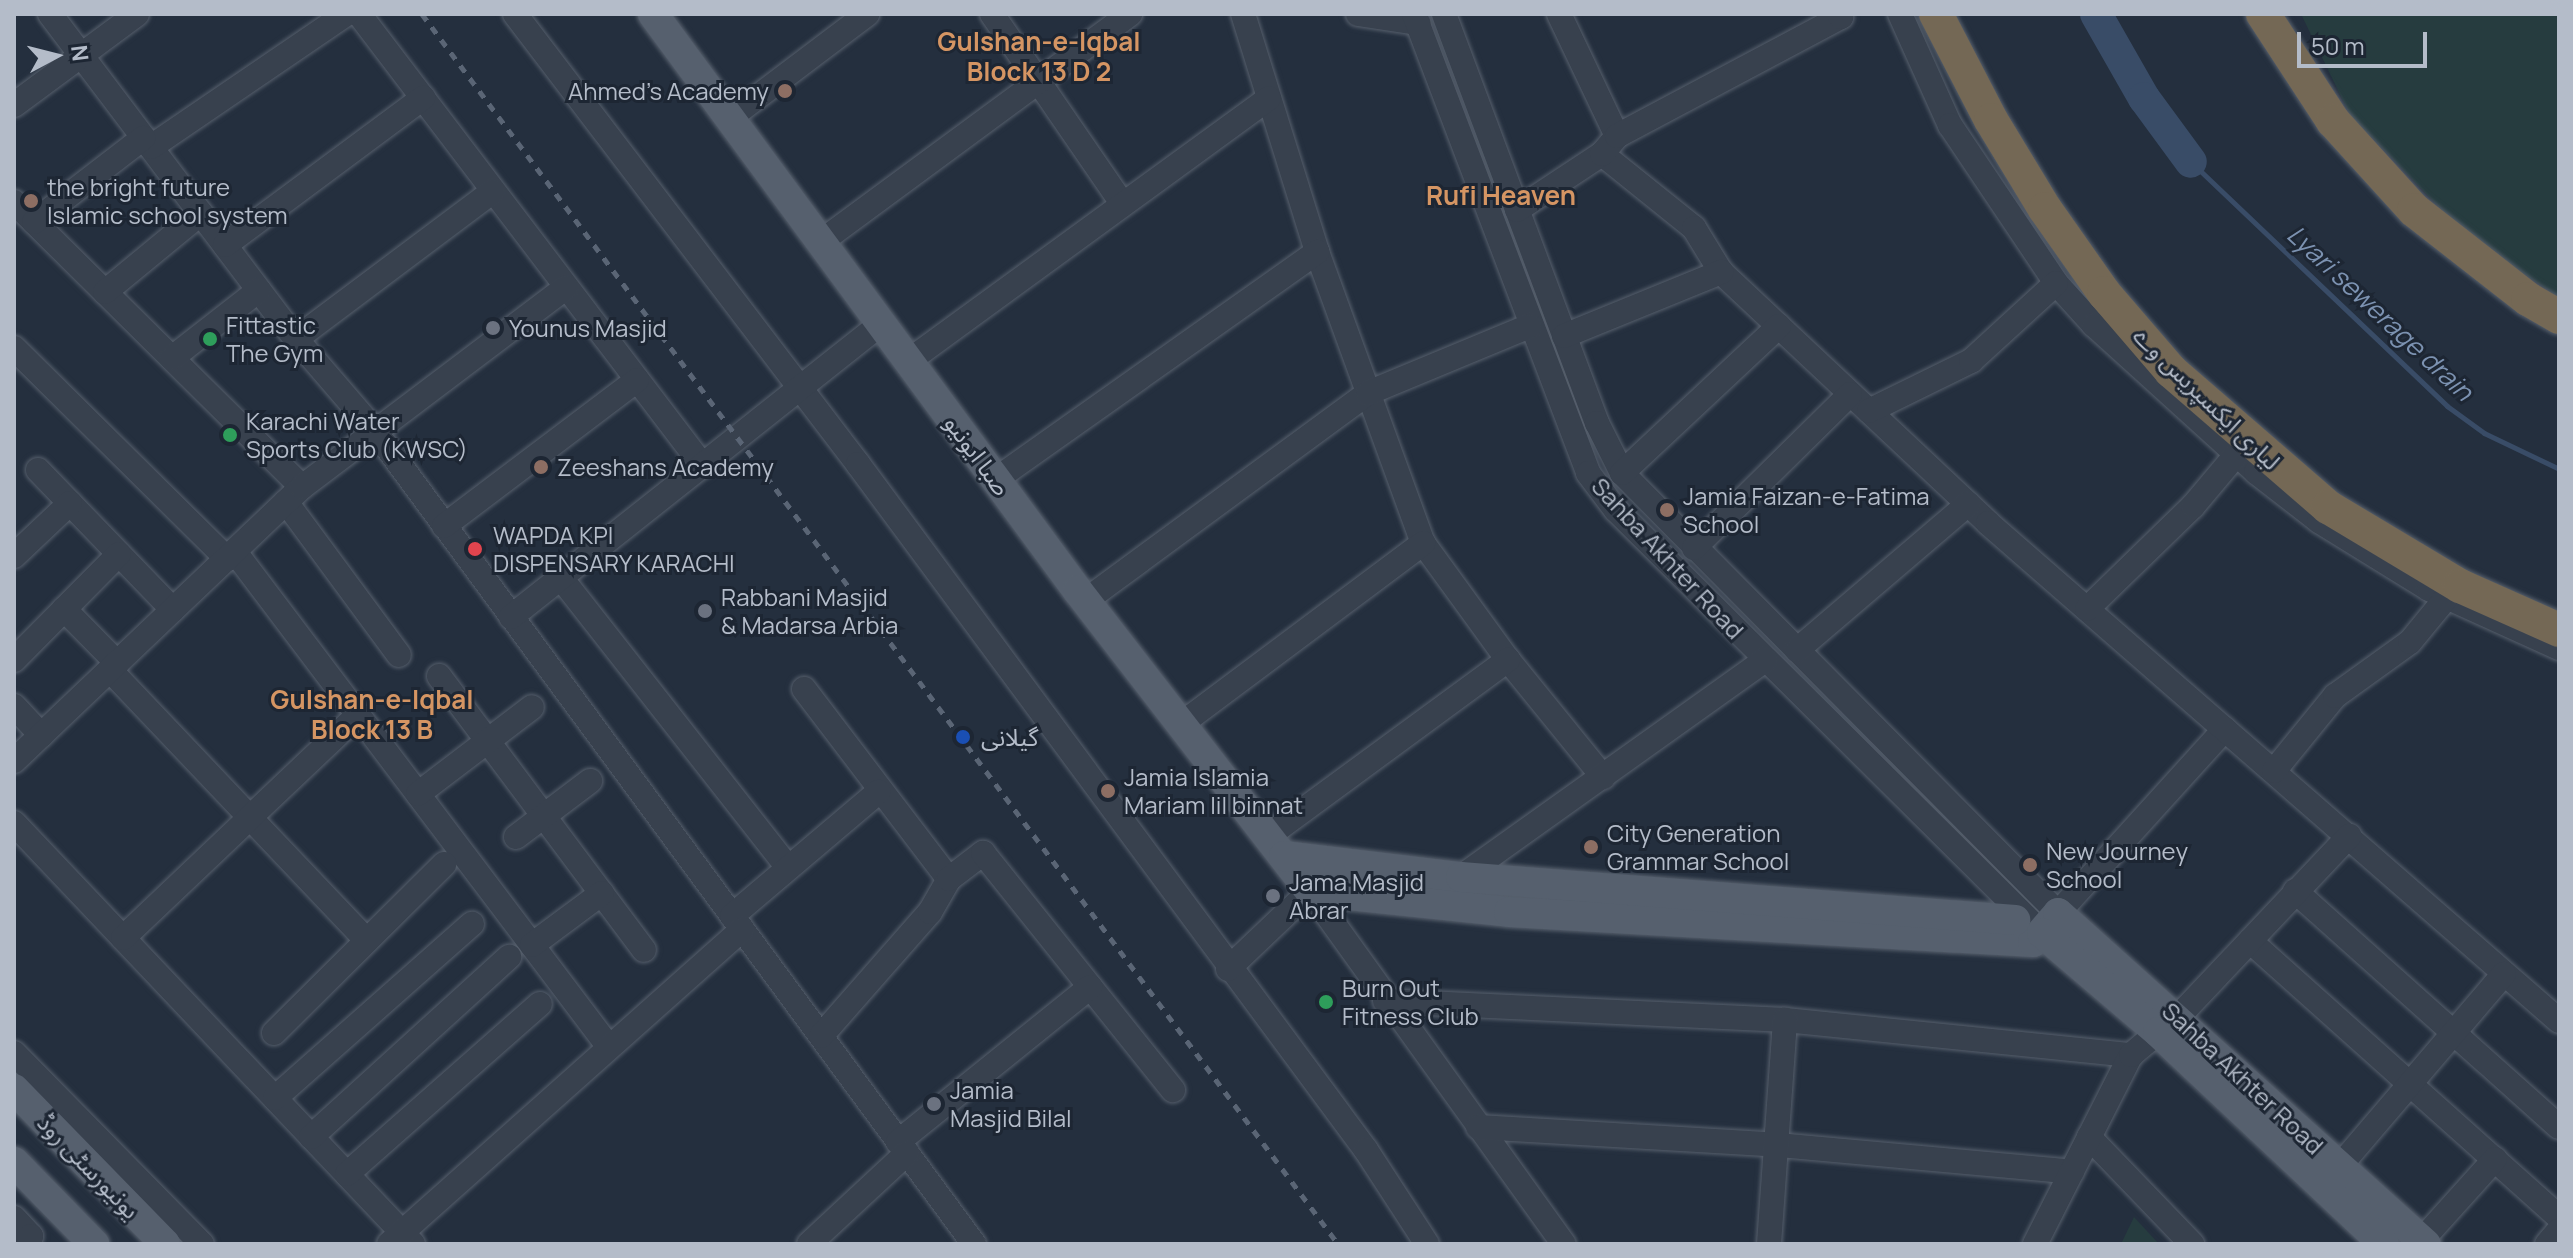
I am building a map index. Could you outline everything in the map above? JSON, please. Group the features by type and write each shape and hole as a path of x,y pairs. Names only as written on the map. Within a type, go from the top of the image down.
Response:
{"highway":[{"name":"لیاری ایکسپریس وے","path":"1936,14 1991,120 2045,209 2104,293 2171,371 2328,507 2460,586 2559,630"},
{"path":"2263,14 2333,121 2414,210 2528,299 2559,317"}],"main road":[{"name":"صبا ایونیو","path":"653,14 1085,601 1310,891"},
{"path":"1276,846 1461,877 1948,927"},
{"path":"1310,891 1509,912 1948,927 2043,922"},
{"name":"Sahba Akhter Road","path":"2043,922 2169,1024 2424,1242"},
{"name":"Sahba Akhter Road","path":"2169,1024 2375,1241"},
{"name":"یونیورسٹی روڈ","path":"14,1089 165,1244"},
{"path":"17,1172 94,1244"}],"street":[{"path":"50,14 296,339 375,431 974,1244"},
{"path":"14,105 137,14"},
{"path":"34,222 147,142 346,14"},
{"path":"359,14 703,466"},
{"path":"515,14 1366,1150 1427,1244"},
{"path":"731,117 867,14"},
{"path":"992,14 1122,203"},
{"path":"822,241 1130,14"},
{"path":"1243,14 1317,252 1423,543 1508,660 1603,777"},
{"path":"1358,14 1416,19"},
{"name":"Sahba Akhter Road","path":"1444,14 1608,451 1622,473 1797,650 2043,922"},
{"path":"1517,210 1609,145 1839,14"},
{"path":"1900,14 1950,125 2056,283 2094,325 2236,455 2319,521 2447,597 2559,648"},
{"path":"1567,17 1609,145 1694,228 1721,272 1968,504 2504,974 2554,1007"},
{"name":"Sahba Akhter Road","path":"1416,19 1588,473 1616,510 1765,660 2043,922"},
{"path":"225,245 423,98"},
{"path":"910,360 1269,98"},
{"path":"296,339 493,191"},
{"path":"14,202 172,358 294,495 399,655"},
{"path":"105,292 201,213"},
{"path":"995,480 1317,252"},
{"path":"1564,336 1721,272"},
{"path":"1869,411 1971,361 2056,283"},
{"path":"14,761 294,495 566,287"},
{"path":"172,358 259,290"},
{"path":"511,617 882,323"},
{"path":"1085,601 1368,393 1530,326"},
{"path":"1622,473 1779,326"},
{"path":"14,348 231,555 358,715 609,1047"},
{"path":"444,526 637,380"},
{"path":"1694,548 1850,394"},
{"path":"2087,609 2193,506 2236,455"},
{"path":"38,470 173,610"},
{"path":"14,556 70,503"},
{"path":"1797,650 1968,504"},
{"path":"1180,725 1423,543"},
{"path":"14,660 119,554"},
{"path":"561,578 787,866"},
{"path":"2274,771 2335,696 2410,642 2447,597"},
{"path":"64,609 250,818 367,941"},
{"path":"1276,846 1508,660"},
{"path":"1461,877 1765,660"},
{"path":"439,676 644,950"},
{"path":"804,689 878,792 949,879"},
{"path":"14,706 41,735"},
{"path":"418,794 532,707"},
{"path":"123,938 358,715"},
{"path":"2043,922 2225,729"},
{"path":"516,837 590,781"},
{"path":"14,823 347,1174 401,1240 609,1047 737,922 787,866 878,792"},
{"path":"2035,1244 2131,1055 2169,1024 2349,836"},
{"path":"821,1036 930,912 949,879 983,853 1173,1090"},
{"path":"274,1033 444,864"},
{"path":"1228,969 1310,891 1385,1001 1564,1244"},
{"path":"2295,891 2559,1127"},
{"path":"532,945 602,893"},
{"path":"275,1098 472,924"},
{"path":"2250,941 2559,1217"},
{"path":"311,1137 509,957"},
{"path":"2339,1167 2504,974"},
{"path":"809,1244 902,1148 1090,987"},
{"path":"1385,1001 1785,1020 2131,1055"},
{"path":"347,1174 540,1004"},
{"path":"1769,1244 1785,1020"},
{"path":"14,1053 202,1244"},
{"path":"1478,1127 1778,1145 2072,1172"},
{"path":"2089,1137 2192,1244"},
{"path":"2424,1242 2495,1159"},
{"path":"14,1218 31,1236 23,1244"},
{"path":"2547,1244 2559,1230"}],"green space":[{"path":"2301,14 2559,14 2559,298 2463,232 2350,115"},
{"path":"2134,1217 2159,1244 2121,1244"}],"waterway":[{"path":"2096,14 2144,98 2191,162"},
{"name":"Lyari sewerage drain","path":"2191,162 2447,406 2484,433 2559,469"}],"railway":[{"path":"422,14 1338,1244"}],"place":[{"name":"Ahmed's Academy","path":"785,91"},
{"name":"the bright future Islamic school system","path":"31,201"},
{"name":"Younus Masjid","path":"493,328"},
{"name":"Fittastic The Gym","path":"210,339"},
{"name":"Karachi Water Sports Club (KWSC)","path":"230,435"},
{"name":"Zeeshans Academy","path":"541,467"},
{"name":"Jamia Faizan-e-Fatima School","path":"1667,510"},
{"name":"WAPDA KPI DISPENSARY KARACHI","path":"475,549"},
{"name":"Rabbani Masjid & Madarsa Arbia","path":"705,611"},
{"name":"گیلانی","path":"963,737"},
{"name":"Jamia Islamia Mariam lil binnat","path":"1108,791"},
{"name":"City Generation Grammar School","path":"1591,847"},
{"name":"New Journey School","path":"2030,865"},
{"name":"Jama Masjid Abrar","path":"1273,896"},
{"name":"Burn Out Fitness Club","path":"1326,1002"},
{"name":"Jamia Masjid Bilal","path":"934,1104"}],"district":[{"name":"Gulshan-e-Iqbal Block 13 D 2","path":"1039,57"},
{"name":"Rufi Heaven","path":"1501,196"},
{"name":"Gulshan-e-Iqbal Block 13 B","path":"372,715"}]}
